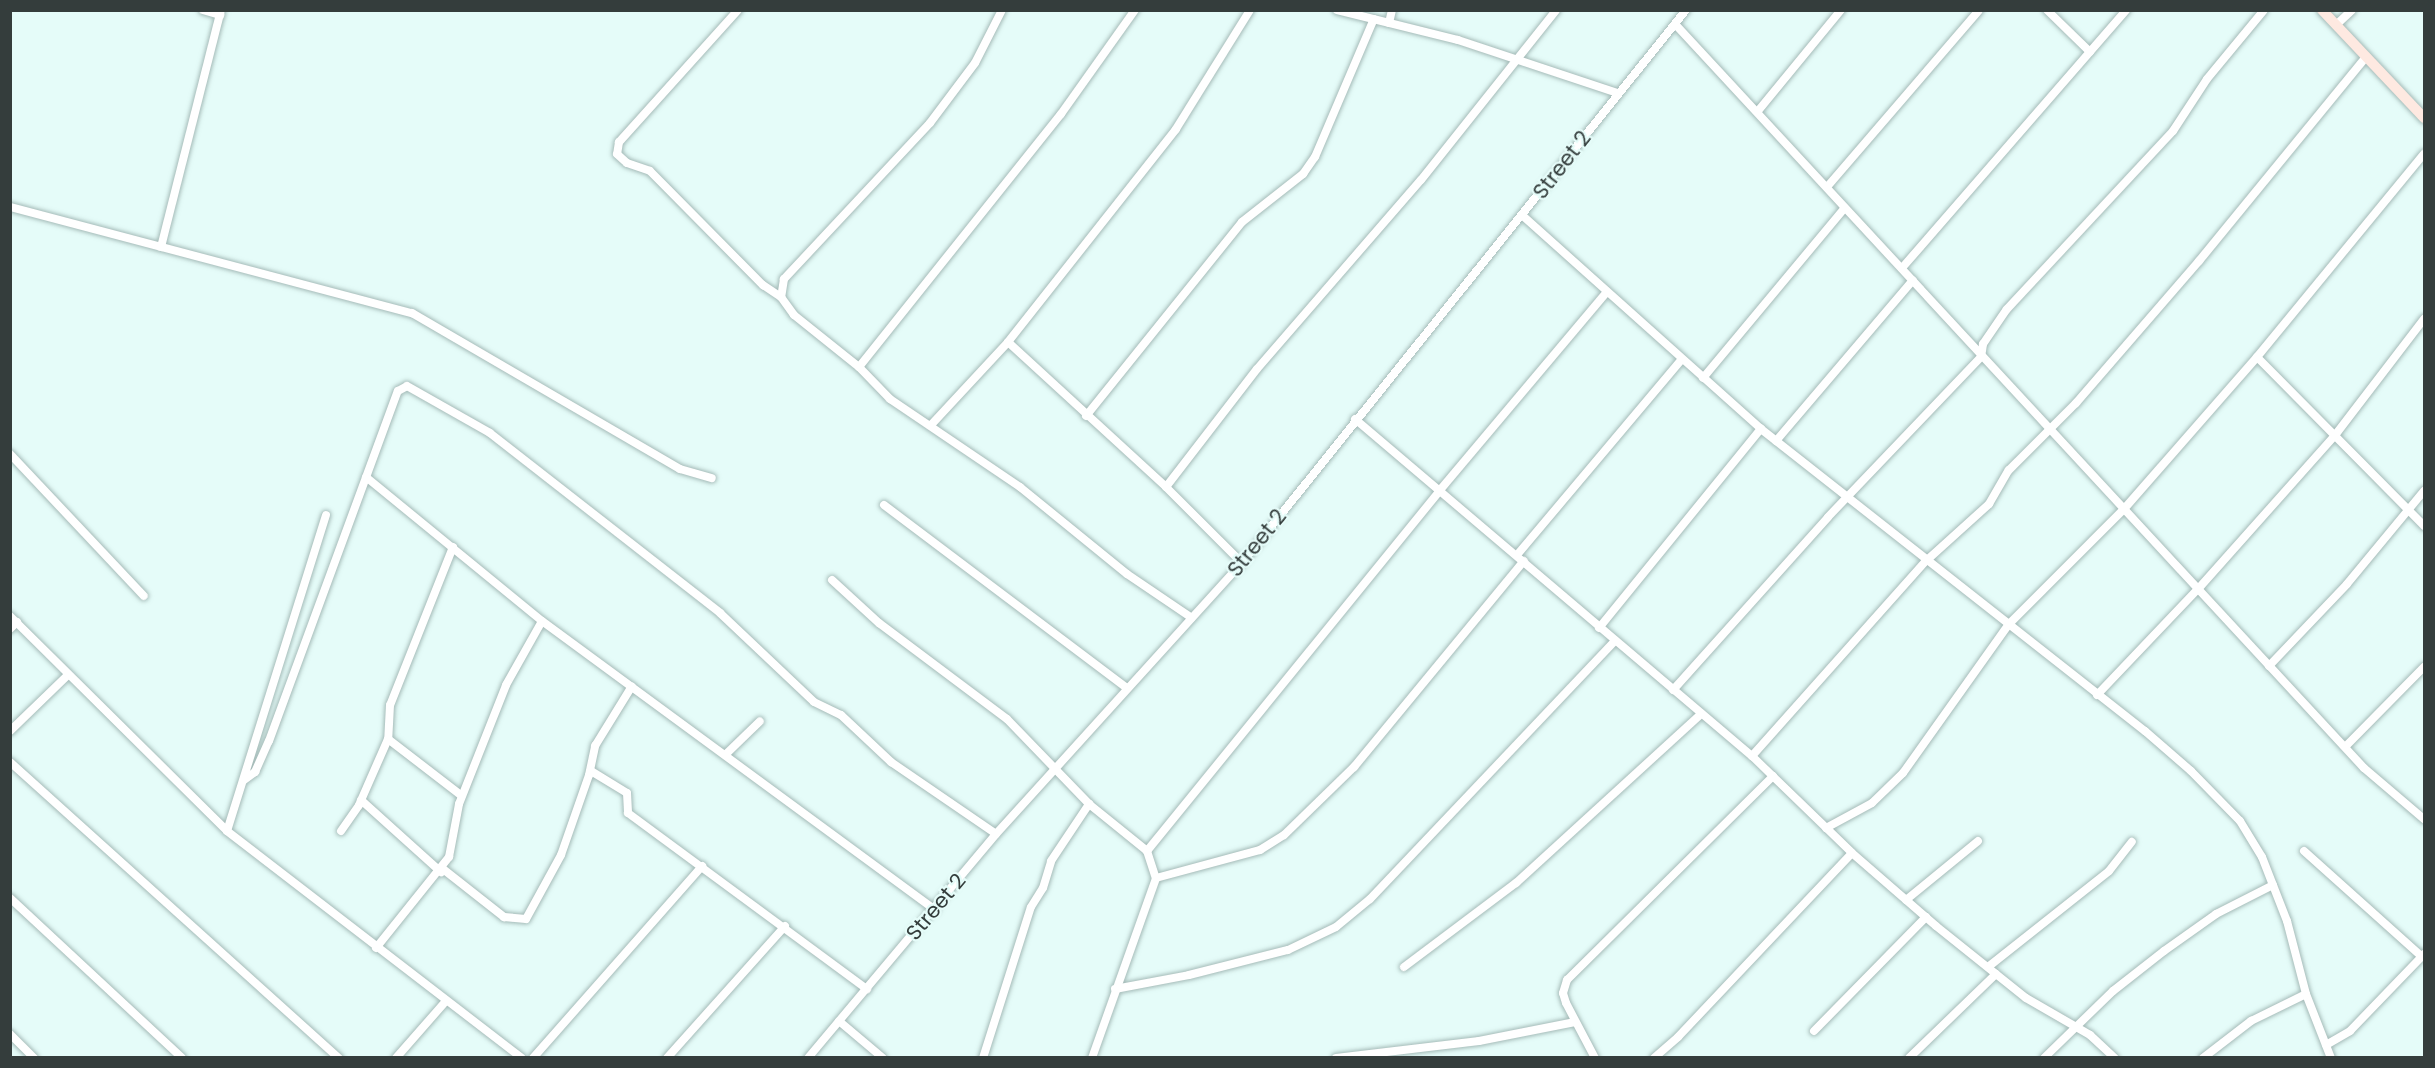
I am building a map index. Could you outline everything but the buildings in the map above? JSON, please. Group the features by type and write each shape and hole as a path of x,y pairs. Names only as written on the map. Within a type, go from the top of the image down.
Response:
{"street":[{"path":"161,247 220,13 203,10"},
{"path":"738,10 619,142 616,154 627,163 650,171 763,285 781,297 802,322 859,367 890,399 1020,487 1127,574 1192,618"},
{"path":"781,297 784,279 930,123 975,63 1002,10"},
{"path":"859,367 1061,114 1135,10"},
{"path":"931,425 1008,342 1176,129 1250,10"},
{"path":"1337,10 1516,57 1617,93"},
{"path":"1389,23 1392,10"},
{"path":"1166,487 1262,363 1421,180 1516,57 1556,10"},
{"name":"Street 2","path":"808,1058 935,910 996,834 1242,563 1355,418 1523,216 1617,93 1686,10"},
{"path":"1758,111 1841,10"},
{"path":"1827,188 1979,10"},
{"path":"2047,10 2090,52"},
{"path":"1902,268 2126,10"},
{"path":"1673,690 1846,498 1981,357 1983,344 2007,309 2173,131 2207,79 2264,10"},
{"path":"2322,10 2424,118"},
{"path":"2336,25 2352,10"},
{"path":"1086,416 1242,222 1303,174 1315,157 1374,19"},
{"path":"1675,24 1758,111 1827,188 1843,210 1902,268 1981,357 2199,588 2364,768 2424,819"},
{"path":"1752,756 1926,561 1989,504 2009,470 2050,430 2206,253 2366,57"},
{"path":"1826,828 1872,803 1903,773 2009,624 2124,509 2258,357 2424,154"},
{"path":"10,207 412,313 680,469 712,478"},
{"path":"1703,378 1843,210"},
{"path":"1523,216 1681,360 1761,429 2191,771 2240,821 2262,856 2306,994 2331,1058"},
{"path":"1776,441 1913,280"},
{"path":"1147,851 1440,490 1607,292"},
{"path":"2097,695 2199,588 2336,434 2424,319"},
{"path":"1008,342 1166,487 1242,563"},
{"path":"2258,357 2424,526"},
{"path":"1156,878 1260,850 1284,835 1360,760 1681,360"},
{"path":"244,780 255,772 269,741 398,391 410,387 490,433 720,613 814,702 841,715 891,762 996,834"},
{"path":"1355,418 1521,558 1614,642 1752,756 1852,853 1926,917 1996,974 2074,1026 2115,1058"},
{"path":"1599,628 1761,429"},
{"path":"10,454 144,596"},
{"path":"366,477 542,621 726,754 935,910"},
{"path":"2269,666 2410,511 2424,491"},
{"path":"884,505 1127,688"},
{"path":"227,831 326,515"},
{"path":"340,831 361,800 388,739 390,705 453,547"},
{"path":"832,580 879,622 1007,719 1056,766 1089,804 1147,851 1156,878 1114,989 1092,1058"},
{"path":"376,948 442,870 449,857 462,796 506,685 542,621"},
{"path":"13,623 227,831 445,1002 522,1058"},
{"path":"1114,989 1190,975 1288,950 1336,927 1370,899 1614,642"},
{"path":"2346,746 2424,667"},
{"path":"10,731 68,675"},
{"path":"361,800 442,870 504,917 526,919 561,855 591,771 595,746 633,686"},
{"path":"1404,967 1516,883 1701,714"},
{"path":"726,754 760,721"},
{"path":"388,739 462,796"},
{"path":"10,762 339,1058"},
{"path":"591,771 627,794 628,813 785,926 867,989"},
{"path":"1595,1058 1575,1022 1563,993 1567,980 1773,776"},
{"path":"983,1058 1031,907 1043,888 1051,861 1089,804"},
{"path":"1906,900 1978,841"},
{"path":"1988,967 2109,872 2132,842"},
{"path":"2304,851 2423,955 2350,1031 2326,1045"},
{"path":"1654,1058 1678,1037 1852,853"},
{"path":"533,1058 702,866"},
{"path":"2044,1058 2074,1026 2190,932 2273,885"},
{"path":"10,898 182,1058"},
{"path":"1814,1031 1926,917"},
{"path":"667,1058 785,926"},
{"path":"1909,1058 1996,974"},
{"path":"2203,1058 2251,1021 2306,994"},
{"path":"396,1058 445,1002"},
{"path":"839,1021 883,1058"},
{"path":"1336,1058 1479,1041 1575,1022"},
{"path":"10,1034 34,1058"}]}
